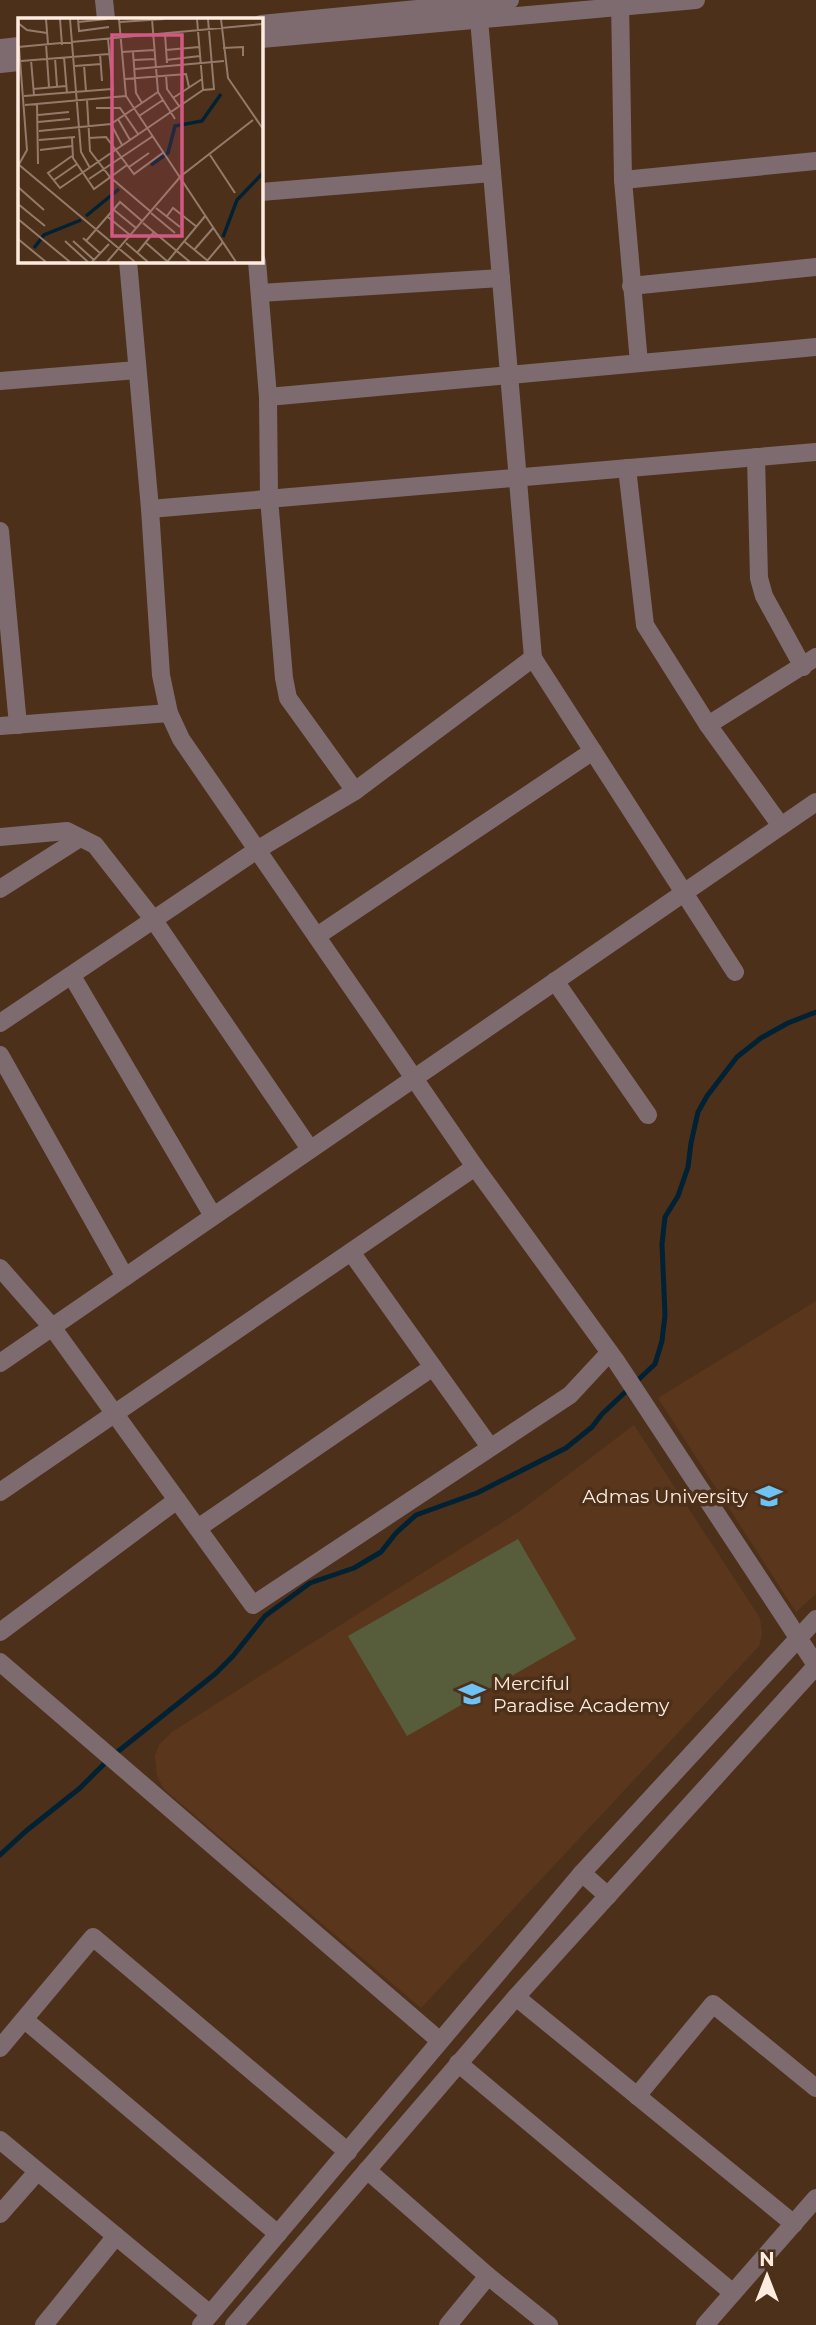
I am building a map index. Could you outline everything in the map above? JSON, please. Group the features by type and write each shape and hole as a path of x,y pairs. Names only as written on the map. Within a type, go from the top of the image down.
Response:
{"street":[{"path":"104,0 106,18"},
{"path":"262,39 510,0"},
{"path":"262,24 478,7 696,0"},
{"path":"620,4 623,180 639,363"},
{"path":"478,7 533,658 735,972"},
{"path":"0,48 18,46"},
{"path":"0,64 18,62"},
{"path":"623,180 816,161"},
{"path":"262,192 492,173"},
{"path":"128,262 150,509 161,675 169,713 181,739 475,1167 613,1357 816,1666 516,1997 234,2325"},
{"path":"257,262 268,397 269,498 280,638 288,698 355,791"},
{"path":"631,286 816,267"},
{"path":"260,293 501,278"},
{"path":"268,397 816,346"},
{"path":"0,381 137,370"},
{"path":"150,509 816,452"},
{"path":"708,725 809,662 764,596 759,578 756,457"},
{"path":"626,468 645,625 708,725 781,825"},
{"path":"0,531 9,725 169,713"},
{"path":"0,1023 257,850 355,791 533,658"},
{"path":"317,936 593,751"},
{"path":"0,1363 816,802"},
{"path":"0,837 67,831 95,845 153,919 310,1149"},
{"path":"0,889 80,838"},
{"path":"72,976 213,1216"},
{"path":"555,981 648,1115"},
{"path":"0,1055 125,1277"},
{"path":"0,1492 475,1167"},
{"path":"351,1252 490,1447"},
{"path":"0,1268 52,1326 253,1605 569,1395 613,1357"},
{"path":"198,1528 433,1367"},
{"path":"0,1632 177,1500"},
{"path":"0,2140 116,2236 206,2319 582,1873 816,1619"},
{"path":"0,1662 440,2041"},
{"path":"582,1873 608,1896"},
{"path":"0,2048 93,1937 348,2152"},
{"path":"516,1997 794,2224"},
{"path":"637,2096 713,2004 816,2088"},
{"path":"25,2020 278,2234"},
{"path":"458,2063 733,2293"},
{"path":"367,2170 488,2276 549,2325"},
{"path":"0,2214 37,2172"},
{"path":"705,2325 816,2199"},
{"path":"44,2325 116,2236"},
{"path":"448,2325 488,2276"}],"shaded area":[{"name":"Admas University","path":"816,1301 816,1594 796,1612 658,1398"},
{"name":"Merciful Paradise Academy","path":"634,1425 760,1618 762,1634 759,1646 421,2008 164,1789 157,1776 155,1756 159,1745 172,1732 520,1511"}],"green space":[{"path":"518,1539 576,1639 407,1736 348,1636"}],"waterway":[{"path":"0,1855 80,1788 111,1757 215,1674 265,1616 310,1583 354,1568 381,1552 396,1533 416,1515 477,1493 566,1448 592,1427 602,1414 655,1364 662,1341 665,1315 662,1244 665,1217 678,1196 688,1167 698,1112 737,1057 761,1038 816,1012"}],"place":[{"name":"Admas University","path":"769,1496"},
{"name":"Merciful Paradise Academy","path":"472,1694"}]}
